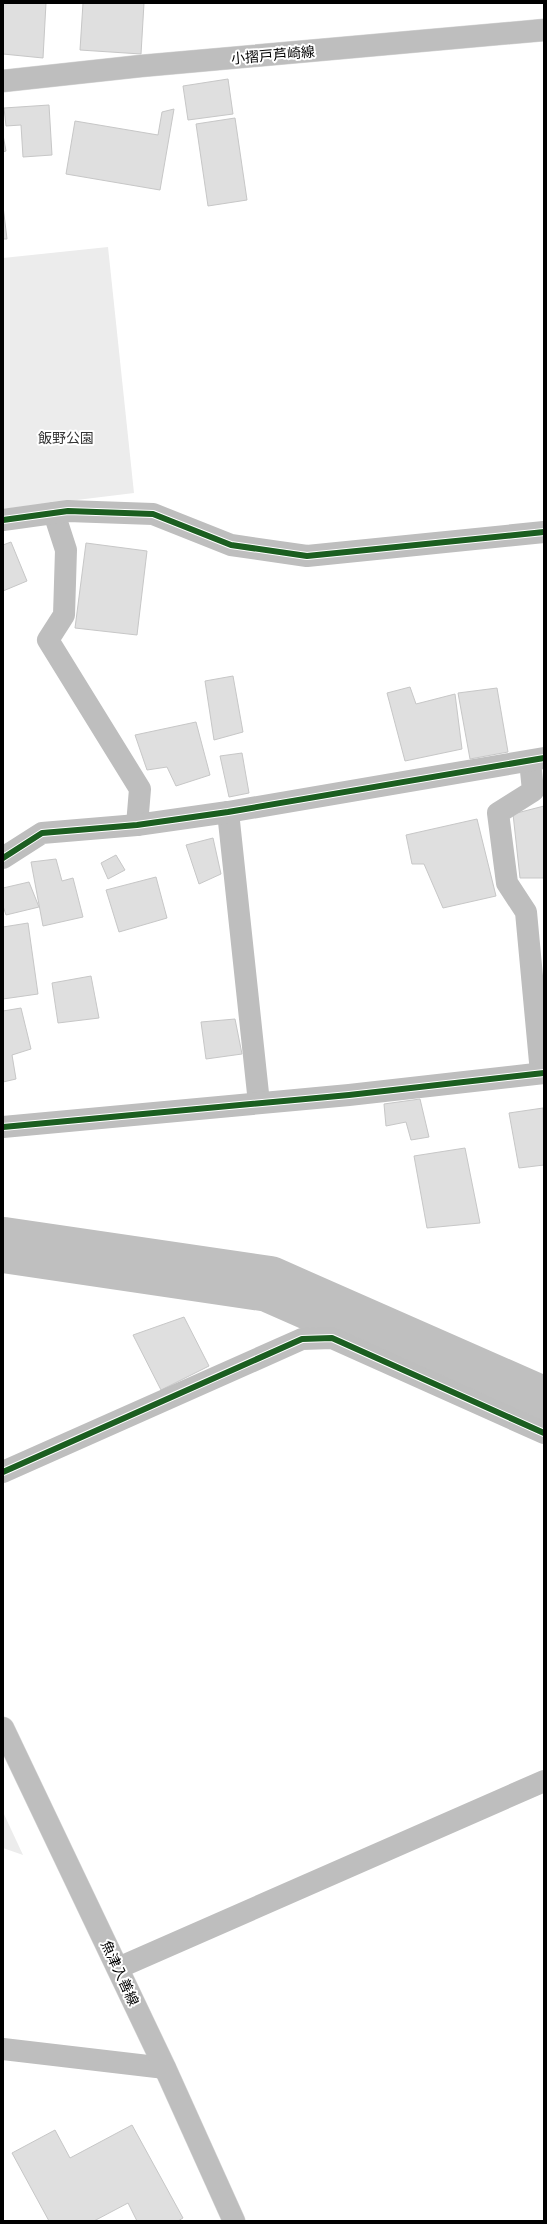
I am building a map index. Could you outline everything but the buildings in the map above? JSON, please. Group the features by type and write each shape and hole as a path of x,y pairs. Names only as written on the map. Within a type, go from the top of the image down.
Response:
{"street":[{"name":"小摺戸芦崎線","path":"3,81 141,66 544,30"},
{"path":"3,520 68,512 153,514 230,545 307,556 544,532"},
{"path":"54,513 66,550 64,615 48,640 140,789 137,825"},
{"path":"3,858 42,833 137,825 228,812 537,759 533,791 498,813 507,883 526,912 542,1073 259,1103 3,1127"},
{"path":"228,812 259,1103"},
{"path":"3,1472 302,1339 332,1338 544,1433"},
{"name":"魚津入善線","path":"3,1728 165,2068 234,2221"},
{"path":"118,1968 544,1780"},
{"path":"3,2049 165,2068"}],"green space":[{"name":"飯野公園","path":"108,247 134,493 3,509 3,258"},
{"path":"3,1812 23,1855 3,1848"}],"waterway":[{"path":"3,1245 269,1284 544,1405"}],"cycle path":[{"path":"3,520 68,511 153,514 231,545 307,556 544,532"},
{"path":"3,858 42,833 137,825 228,812 544,758"},
{"path":"3,1127 349,1095 544,1073"},
{"path":"3,1472 302,1339 332,1338 544,1433"}]}
